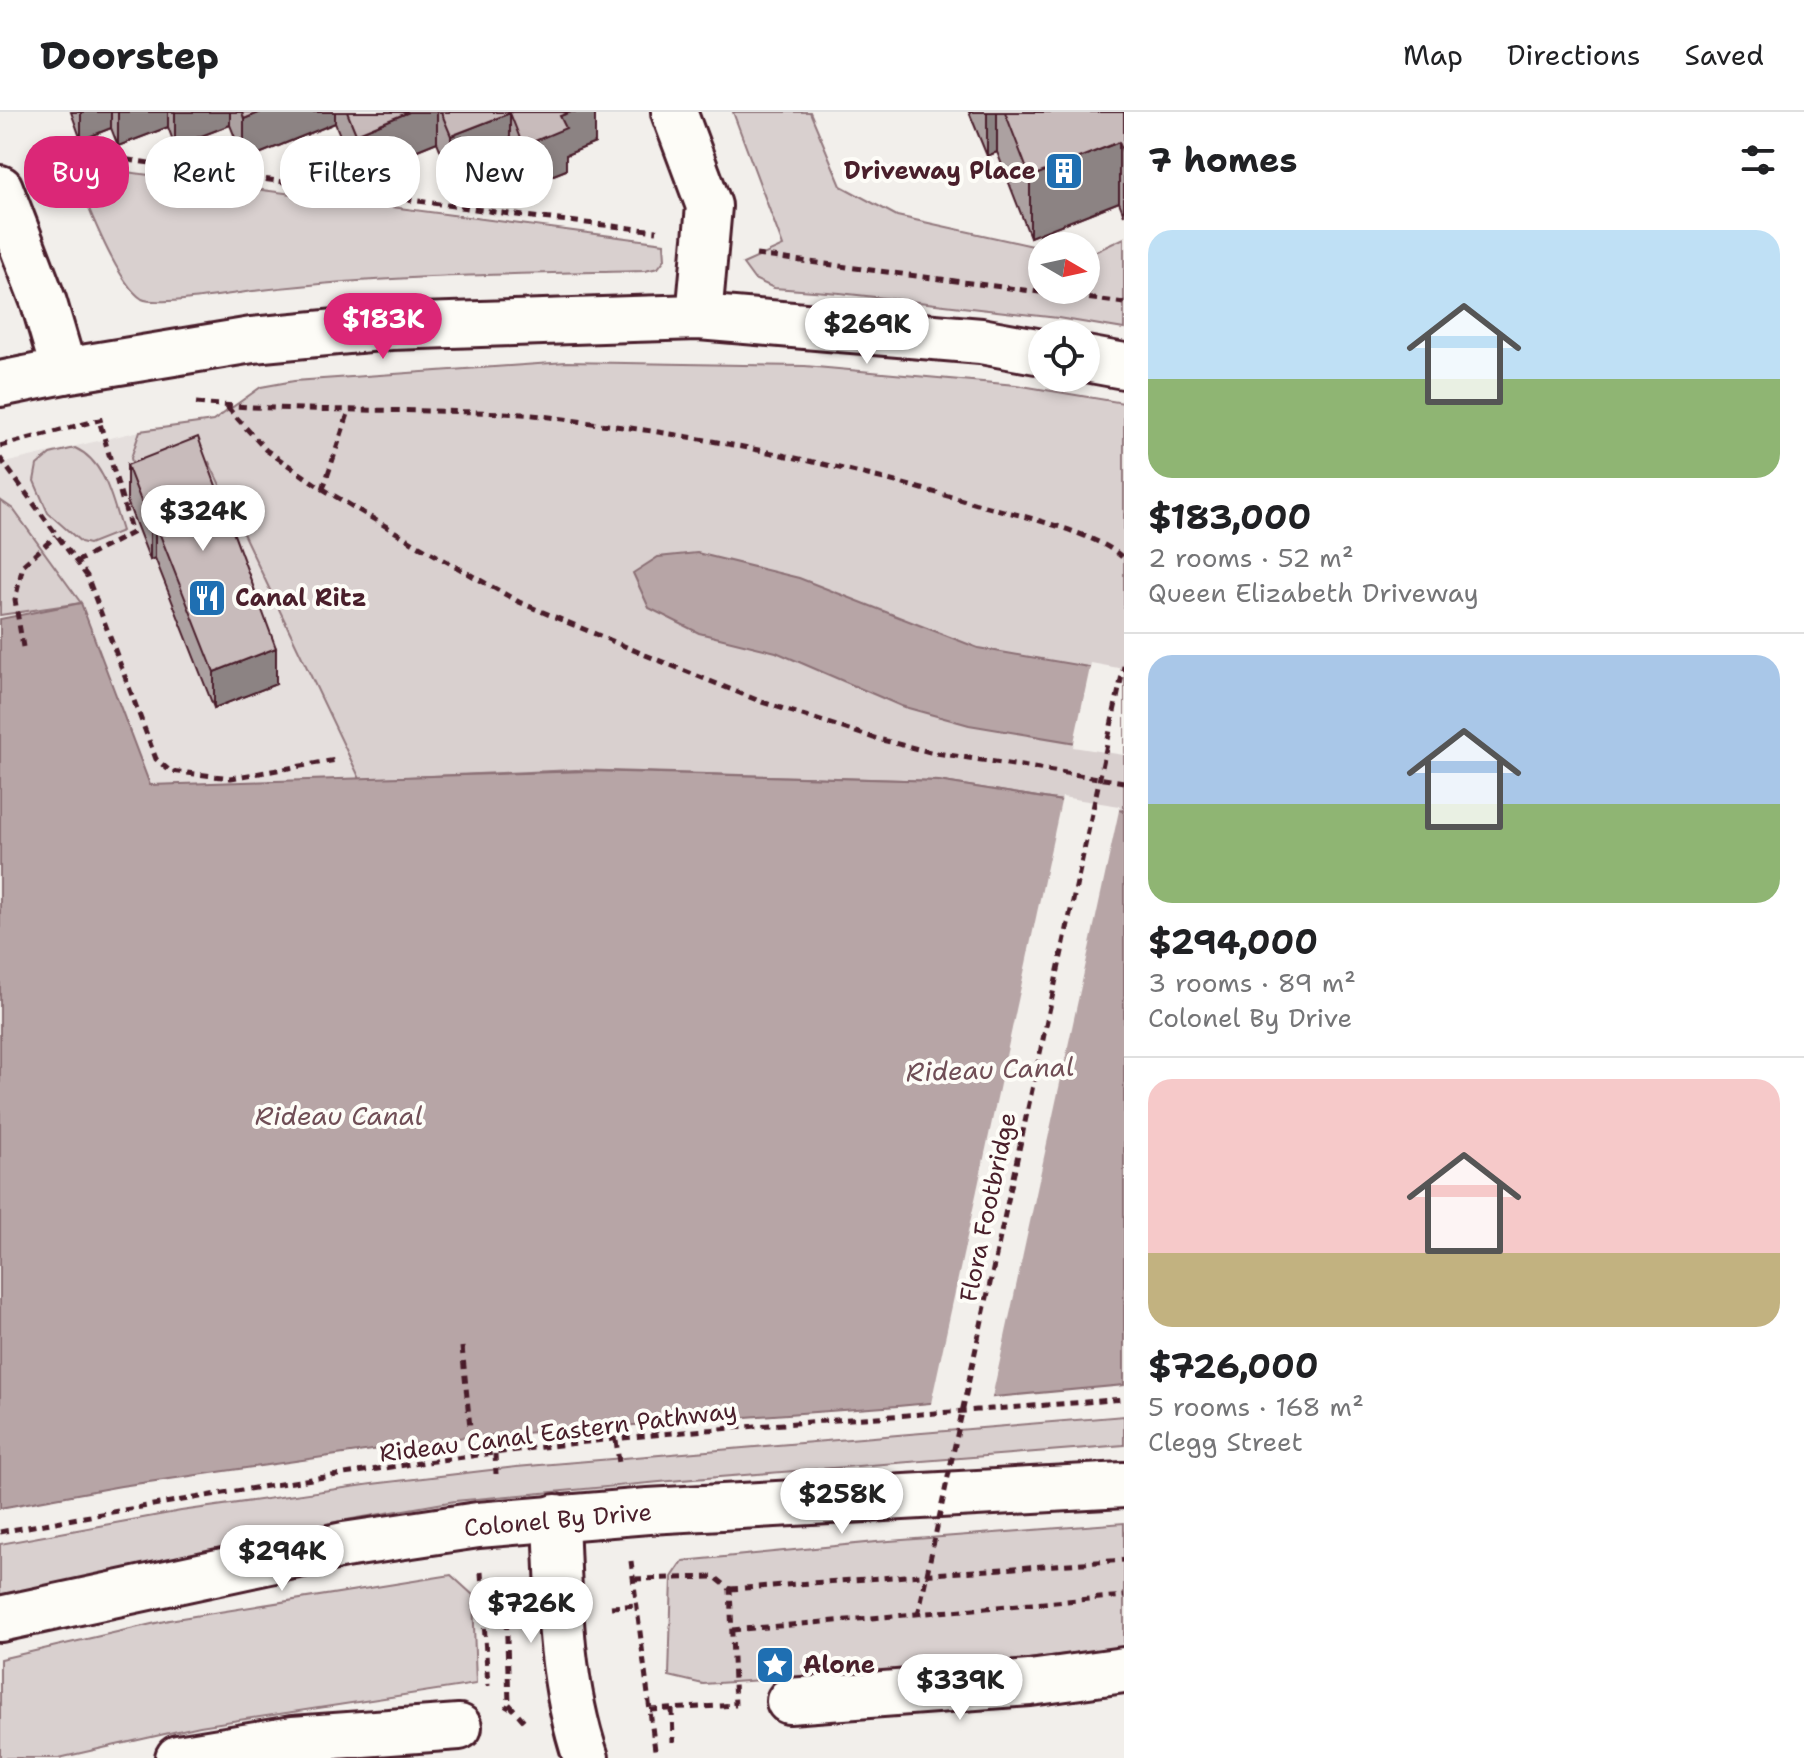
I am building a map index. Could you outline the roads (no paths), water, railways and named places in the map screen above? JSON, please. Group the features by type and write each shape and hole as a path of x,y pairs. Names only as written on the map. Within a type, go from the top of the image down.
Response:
{"main road":[{"path":"674,112 709,206 699,317"},
{"path":"0,188 44,303 64,371"},
{"path":"0,384 252,340 390,327 699,317 981,341 1028,349"},
{"path":"1100,362 1124,366"},
{"name":"Colonel By Drive","path":"0,1619 344,1545 556,1517 1124,1485"},
{"path":"556,1517 570,1696 586,1758"},
{"path":"789,1701 1030,1683 1124,1670"},
{"path":"178,1758 293,1739 459,1727"}],"water":[{"path":"697,553 799,578 978,648 1124,673 1124,751 969,725 901,706 776,652 699,633 649,608 633,573 658,557"},
{"name":"Rideau Canal","path":"81,603 150,785 588,771 938,781 1124,811 1124,1385 898,1406 455,1438 121,1486 0,1508 0,619"}],"place":[{"name":"Driveway Place","path":"1064,171"},
{"name":"Canal Ritz","path":"207,598"},
{"name":"Alone","path":"775,1665"}]}
